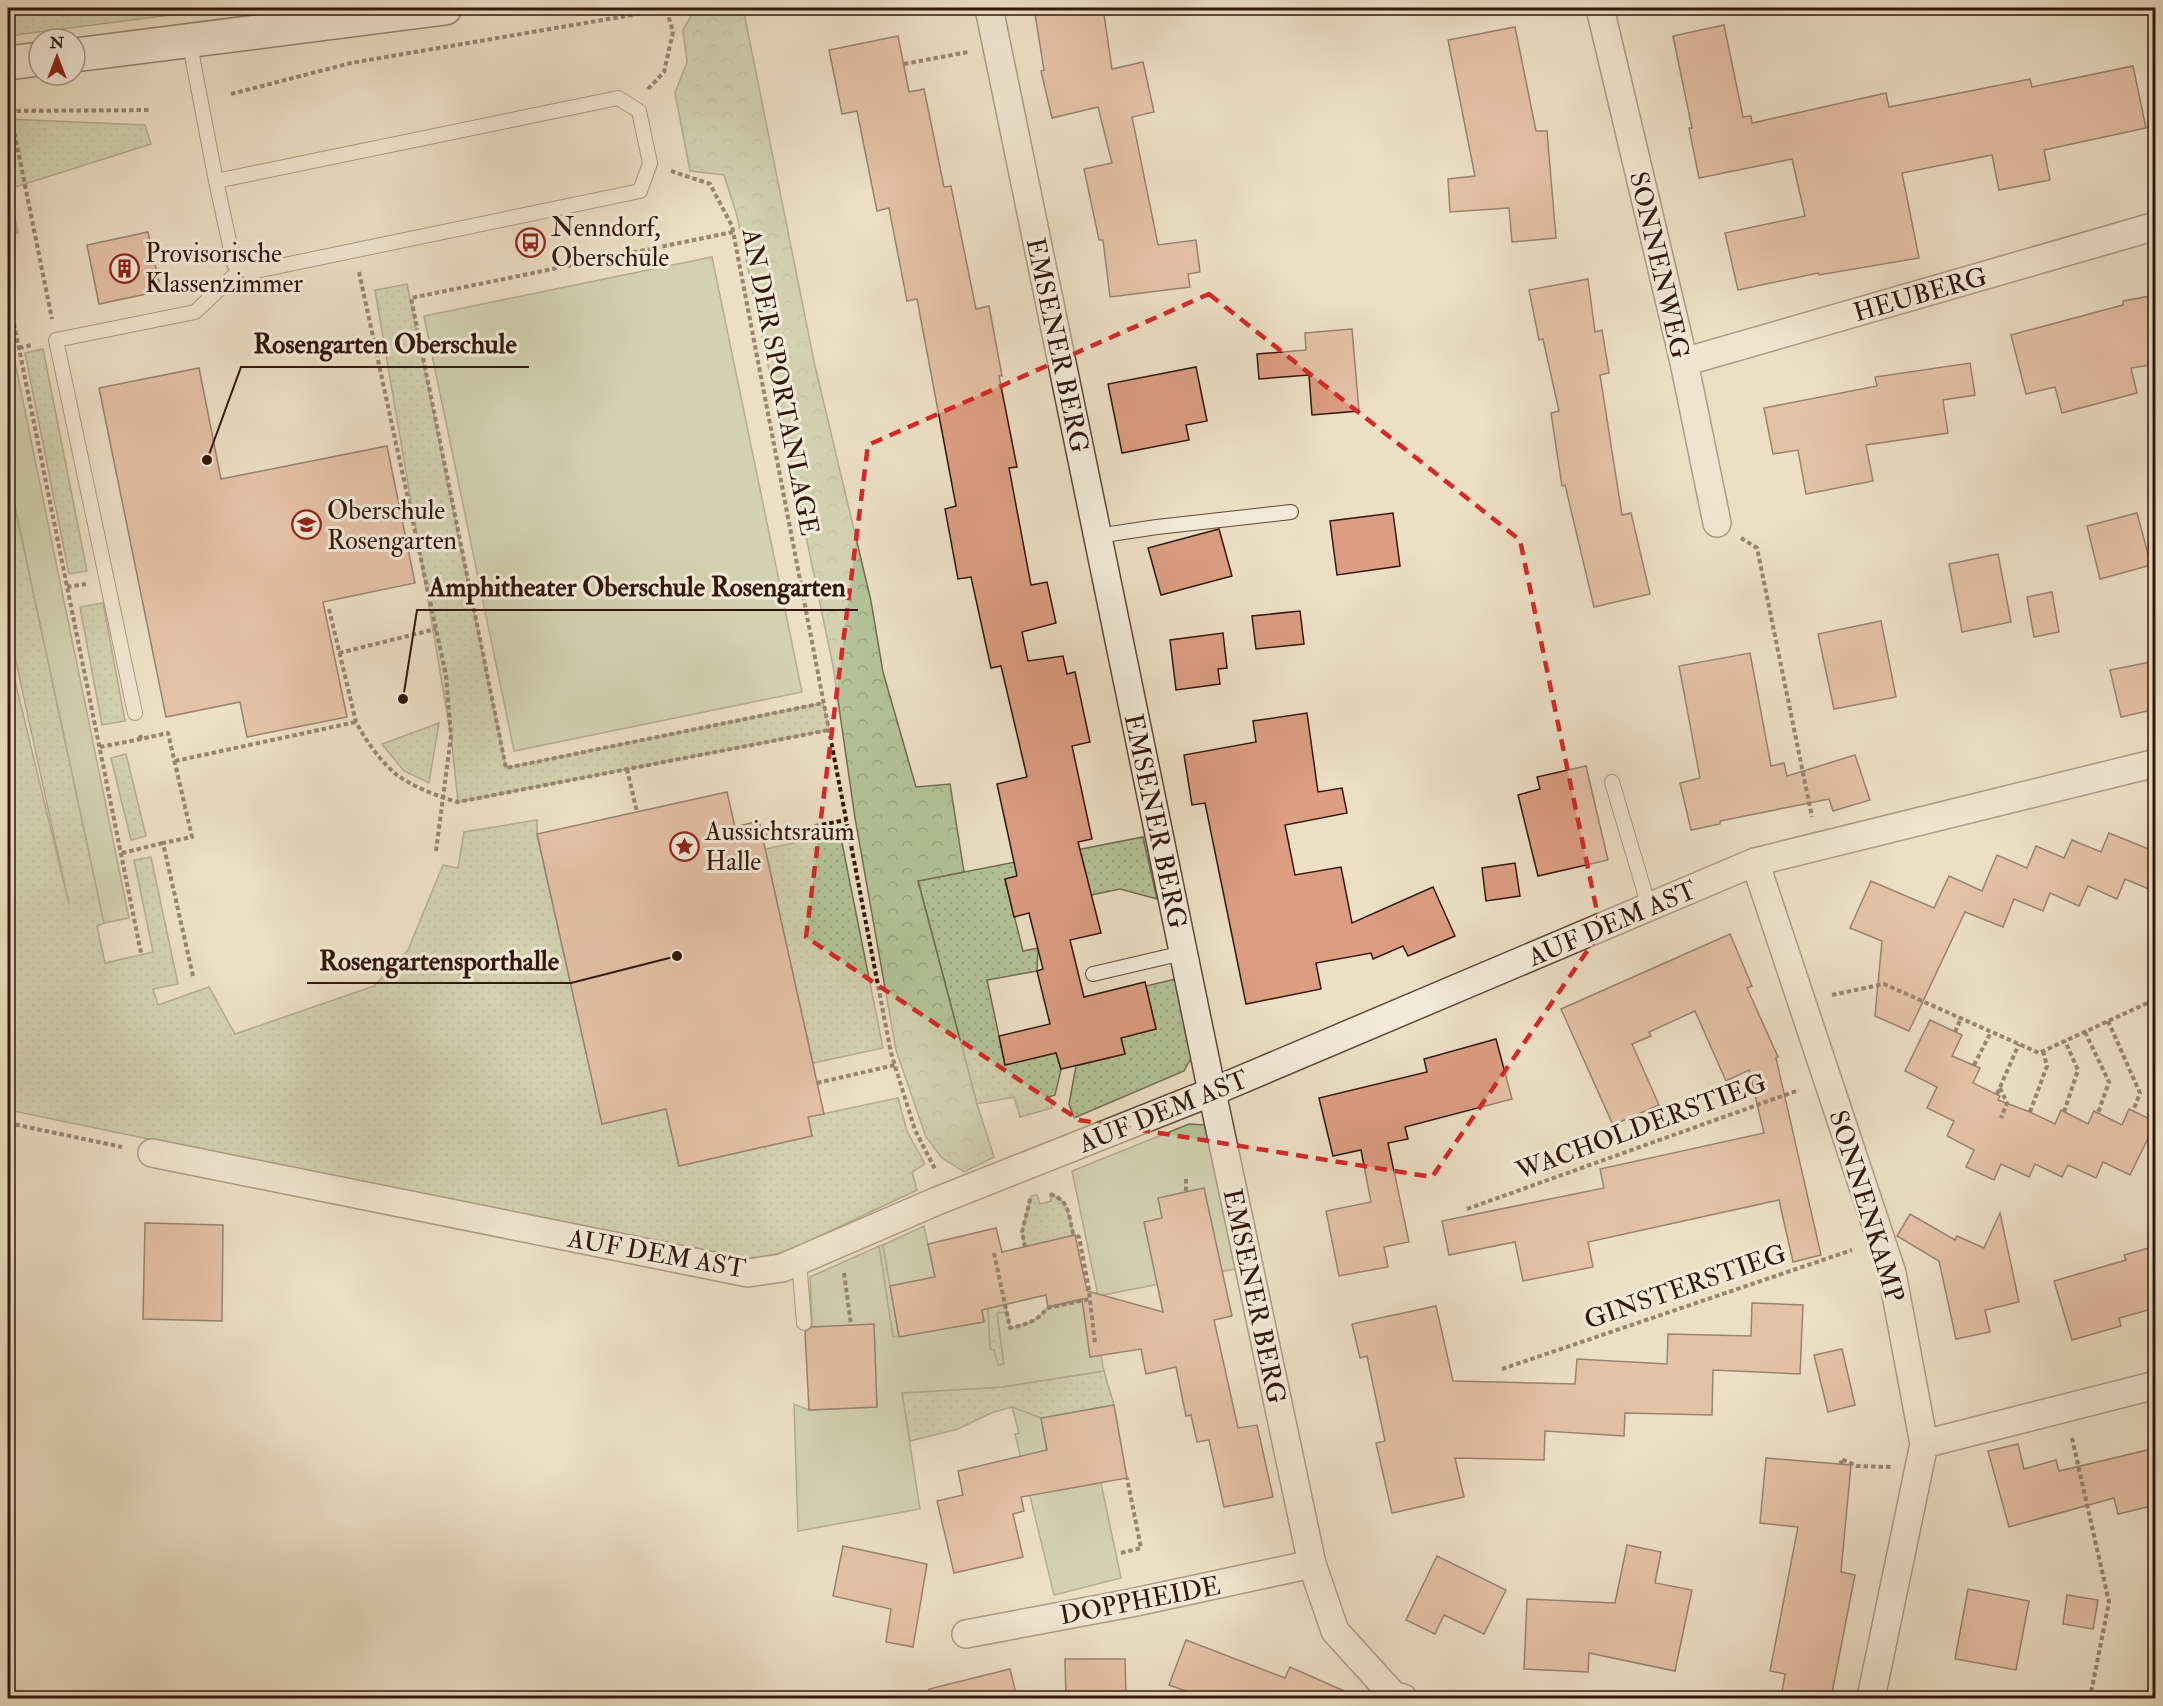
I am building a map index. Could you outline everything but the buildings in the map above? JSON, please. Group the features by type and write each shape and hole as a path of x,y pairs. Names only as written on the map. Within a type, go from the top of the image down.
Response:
{"street":[{"path":"87,53 445,8"},
{"name":"EMSENER BERG","path":"989,8 1183,953 1312,1564 1335,1631 1394,1696 1403,1698"},
{"name":"SONNENWEG","path":"1600,8 1683,362 1717,524"},
{"path":"8,63 27,61"},
{"name":"HEUBERG","path":"1683,362 2156,226"},
{"name":"AUF DEM AST","path":"152,1153 748,1273 782,1268 949,1196 1212,1092 1755,862 2156,763"},
{"name":"SONNENKAMP","path":"1755,862 1892,1273 1924,1444 1871,1698"},
{"path":"1924,1444 2156,1385"},
{"name":"DOPPHEIDE","path":"966,1634 1131,1603 1312,1564"}],"lane":[{"path":"189,40 216,181 234,264 251,272 640,191 650,163 639,111 618,98 216,181"},
{"path":"135,713 56,340 195,312 242,268"},
{"path":"1097,536 1291,512"},
{"path":"1612,782 1649,907"},
{"path":"1093,974 1183,953"},
{"path":"799,1260 804,1323"}],"path":[{"path":"231,94 351,63 666,8 673,32 664,72 643,94 639,111"},
{"path":"904,64 969,52"},
{"path":"56,340 9,111 149,110"},
{"name":"AN DER SPORTANLAGE","path":"650,163 710,184 732,226 895,1065 915,1130 949,1196"},
{"path":"733,232 411,298 506,768 823,703"},
{"path":"355,251 446,675 451,736 436,850"},
{"path":"8,294 141,953"},
{"path":"1717,524 1757,548 1818,847"},
{"path":"329,609 356,722 364,739 397,775 442,799 458,802 829,730"},
{"path":"339,652 436,629"},
{"path":"135,713 141,739"},
{"path":"174,761 356,722"},
{"path":"100,747 168,733 192,837 122,853"},
{"path":"627,769 637,812"},
{"path":"763,836 846,820"},
{"path":"163,843 193,976"},
{"path":"1802,1002 1884,984 2039,1053 2156,999"},
{"path":"1955,1032 1961,1018"},
{"path":"2108,1021 2140,1093 2133,1112"},
{"path":"1974,1065 1991,1032"},
{"path":"2085,1032 2109,1082 2098,1113"},
{"path":"2064,1112 2078,1070 2065,1041"},
{"path":"1997,1094 2019,1044"},
{"path":"2030,1112 2047,1066 2043,1051"},
{"path":"817,1083 895,1065"},
{"name":"WACHOLDERSTIEG","path":"1467,1209 1828,1080"},
{"path":"2000,1087 2007,1103 2001,1118"},
{"path":"8,1124 152,1153"},
{"path":"1186,1179 1186,1191"},
{"path":"1050,1194 1061,1198 1065,1203 1073,1233 1079,1237 1095,1343"},
{"path":"1022,1232 1025,1247"},
{"name":"GINSTERSTIEG","path":"1502,1369 1881,1241"},
{"path":"840,1243 851,1325"},
{"path":"994,1253 1010,1328 1031,1323 1041,1317 1047,1308 1090,1299"},
{"path":"2065,1408 2109,1602 2090,1698"},
{"path":"1841,1465 1841,1459 1857,1466 1887,1466 1918,1473"},
{"path":"1121,1553 1141,1548 1127,1478"}],"highlighted area":[{"path":"1209,294 1520,540 1601,931 1432,1177 1079,1120 806,937 868,445"}],"green space":[{"path":"8,8 225,8 78,27 27,27 27,34 8,36"},
{"path":"743,8 815,366 871,601 883,672 916,787 950,784 964,872 918,881 977,1104 994,1157 964,1172 942,1158 926,1137 896,1050 855,818 833,666 737,216 724,175 690,171 675,93 687,62 683,30 695,9"},
{"path":"8,119 145,125 151,144 9,189 18,233 8,236"},
{"path":"712,257 802,692 514,751 424,316"},
{"path":"407,284 506,768 823,703 829,730 458,802 451,736 375,290"},
{"path":"8,328 129,918 104,923 8,474"},
{"path":"43,349 87,571 69,574 25,353"},
{"path":"8,474 104,923 97,926 105,963 153,952 134,860 151,857 178,984 153,989 158,1005 209,987 235,1034 374,986 408,950 443,865 458,868 464,832 537,820 537,834 602,1123 666,1109 679,1166 812,1136 808,1117 898,1098 907,1131 925,1164 912,1172 917,1190 788,1251 759,1258 729,1260 8,1110 8,652 69,904 8,625"},
{"path":"103,603 125,721 102,725 80,607"},
{"path":"439,723 429,783 404,771 382,744"},
{"path":"126,754 146,836 131,840 111,758"},
{"path":"840,833 883,1048 813,1063 765,849"},
{"path":"1143,837 1157,899 1120,889 1091,895 1083,861 1005,879 1023,951 1038,948 1037,971 987,980 1005,1064 1056,1051 1061,1070 1055,1095 1049,1097 1052,1108 1020,1117 1014,1097 977,1104 918,881"},
{"path":"1176,979 1192,1049 1190,1060 1184,1071 1074,1118 1069,1104 1076,1066 1125,1054 1121,1038 1156,1029 1146,986"},
{"path":"1189,1124 1205,1125 1240,1268 1098,1296 1072,1171"},
{"path":"1050,1194 1065,1204 1075,1235 1025,1247 1022,1232 1031,1196 1037,1195 1040,1204 1051,1201"},
{"path":"924,1226 935,1277 890,1286 883,1245"},
{"path":"883,1245 899,1337 893,1338 879,1246"},
{"path":"879,1246 893,1337 984,1322 976,1282 986,1279 990,1349 994,1350 998,1365 1004,1364 997,1313 1007,1312 1010,1328 1031,1322 1047,1308 1090,1299 1090,1357 1101,1355 1104,1371 1002,1387 902,1393 920,1509 798,1531 794,1404 809,1410 877,1407 874,1325 812,1327 810,1277"},
{"path":"997,1277 1007,1312 997,1314 1004,1364 997,1365 994,1351 990,1349 986,1279"},
{"path":"1104,1371 1114,1405 1041,1418 1012,1407 991,1413 958,1429 910,1441 902,1393 1002,1387"},
{"path":"1012,1407 1041,1418 1054,1491 1101,1483 1121,1578 1054,1595 1015,1434 1019,1433"}],"place":[{"name":"Nenndorf, Oberschule","path":"530,242"},
{"name":"Provisorische Klassenzimmer","path":"124,268"},
{"name":"Rosengarten Oberschule","path":"207,460"},
{"name":"Oberschule Rosengarten","path":"306,525"},
{"name":"Amphitheater Oberschule Rosengarten","path":"403,699"},
{"name":"Aussichtsraum Halle","path":"684,846"},
{"name":"Rosengartensporthalle","path":"677,956"}]}
